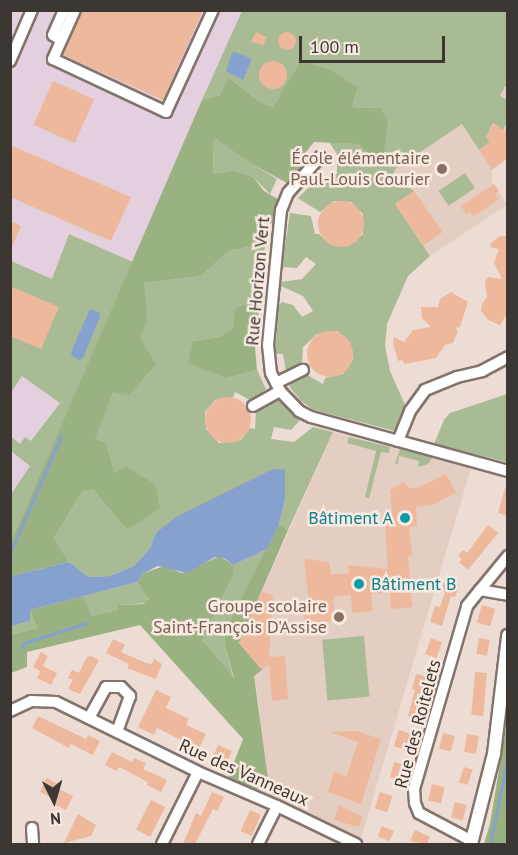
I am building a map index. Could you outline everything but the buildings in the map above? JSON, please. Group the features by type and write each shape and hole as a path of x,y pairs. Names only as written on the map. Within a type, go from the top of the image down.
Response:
{"main road":[{"path":"472,843 494,754 507,636"}],"street":[{"path":"10,61 32,10"},
{"path":"62,40 53,35 64,10"},
{"path":"75,10 53,59 166,112 213,10"},
{"name":"Rue Horizon Vert","path":"278,387 270,366 268,345 281,210 288,193 320,157"},
{"path":"398,441 413,406 424,390 457,376 482,371 507,357"},
{"path":"253,406 303,370"},
{"path":"278,387 299,411 311,417 507,471"},
{"name":"Rue des Roitelets","path":"472,843 419,813 415,803 414,789 467,606 507,556"},
{"path":"480,590 507,595"},
{"path":"89,718 106,687 121,687 130,696 117,732"},
{"name":"Rue des Vanneaux","path":"10,711 21,704 42,700 56,702 198,772 277,806 356,844"},
{"path":"162,844 198,772"},
{"path":"258,844 277,806"},
{"path":"32,828 33,844"}],"shaded area":[{"path":"11,11 242,11 133,262 70,234 112,309 11,542"},
{"path":"507,55 507,158 492,170 492,181 507,205 430,256 371,170"},
{"name":"Groupe scolaire Saint-François D'Assise","path":"333,432 471,468 361,838 256,790 266,785 259,705 254,676 239,643"}],"green space":[{"path":"242,11 507,11 507,87 505,86 500,96 507,100 508,120 503,130 493,123 486,137 490,142 479,150 462,124 395,169 393,178 414,191 395,204 430,256 408,276 387,324 385,346 390,371 406,407 395,431 314,410 301,401 289,386 304,373 323,384 325,378 343,374 353,359 350,342 337,331 317,334 303,347 302,366 286,372 283,354 275,354 279,305 282,302 293,305 302,317 313,311 303,296 281,286 281,282 302,279 316,264 306,257 297,268 282,267 290,213 311,216 315,234 319,234 331,245 349,246 363,234 363,214 351,202 334,201 320,212 298,198 312,184 337,174 337,154 329,142 358,144 369,154 380,108 351,107 356,87 302,61 273,107 260,102 228,77 220,95 202,100"},
{"path":"301,61 330,70 357,87 352,107 380,108 388,121 384,151 379,158 369,154 358,144 314,142 306,152 301,171 289,184 250,163 214,137 213,174 233,170 253,177 264,191 281,201 273,223 263,224 250,247 230,250 201,276 144,283 148,318 140,338 156,364 129,395 113,392 95,439 106,443 114,473 126,467 155,484 160,508 127,530 93,490 82,492 54,538 69,562 11,576 11,542 202,100 220,95 228,77 260,102 273,107"},
{"path":"214,136 250,163 277,179 270,194 253,177 233,170 213,174"},
{"path":"465,173 475,188 449,206 438,191"},
{"path":"267,223 260,300 236,307 232,329 219,337 193,341 226,378 257,370 266,389 252,401 235,392 233,397 215,400 205,412 206,429 219,443 241,440 250,428 255,429 256,409 278,400 300,420 291,430 274,427 271,439 294,442 313,427 333,432 288,530 279,524 285,500 156,533 150,548 134,566 110,576 87,577 69,562 54,538 82,492 93,490 127,530 106,444 94,439 113,392 148,318 144,283 201,276 230,250 250,247 263,224"},
{"path":"69,234 133,262 11,542 11,494 30,466 11,451 11,437 20,444 25,437 31,441 60,403 22,376 11,392 11,261 52,279"},
{"path":"260,300 255,347 257,370 226,378 188,363 193,341 219,337 232,329 236,307"},
{"path":"507,394 507,462 434,444 444,420 450,413"},
{"path":"349,437 390,447 389,453 381,452 369,498 365,497 376,451 347,443"},
{"path":"400,449 432,458 428,464 418,467 419,461 399,456 398,464 395,464"},
{"path":"279,524 288,530 239,643 262,670 254,676 268,779 266,785 256,790 228,778 243,739 140,625 27,652 27,667 11,673 11,635 37,628 30,610 83,596 92,616 117,610 118,605 144,604 149,599 137,582 144,573 164,566 182,573 220,556 233,565 234,573 202,640 234,678 225,646 225,631"},
{"path":"267,549 225,631 225,646 234,680 202,640 234,573 233,565"},
{"path":"137,582 148,596 148,603 119,605 117,610 92,616 83,596"},
{"path":"30,610 37,628 11,635 11,626 30,621"},
{"path":"364,636 369,697 327,700 322,640"},
{"path":"507,721 507,844 484,844 490,824"}],"water":[{"path":"235,52 252,59 243,80 226,71 232,53"},
{"path":"90,309 99,312 100,317 83,358 79,360 72,356 71,352"},
{"path":"273,469 285,470 285,500 279,524 267,549 233,565 224,558 215,557 187,573 158,566 144,573 137,582 30,610 30,621 11,626 11,576 69,562 88,577 110,576 134,566 150,548 156,533 176,517"}],"waterway":[{"path":"10,553 61,436"},
{"path":"21,648 24,643 87,623"},
{"path":"490,844 508,756"}],"place":[{"name":"École élémentaire Paul-Louis Courier","path":"442,169"},
{"name":"Bâtiment A","path":"405,518"},
{"name":"Bâtiment B","path":"359,584"},
{"name":"Groupe scolaire Saint-François D'Assise","path":"339,617"}]}
